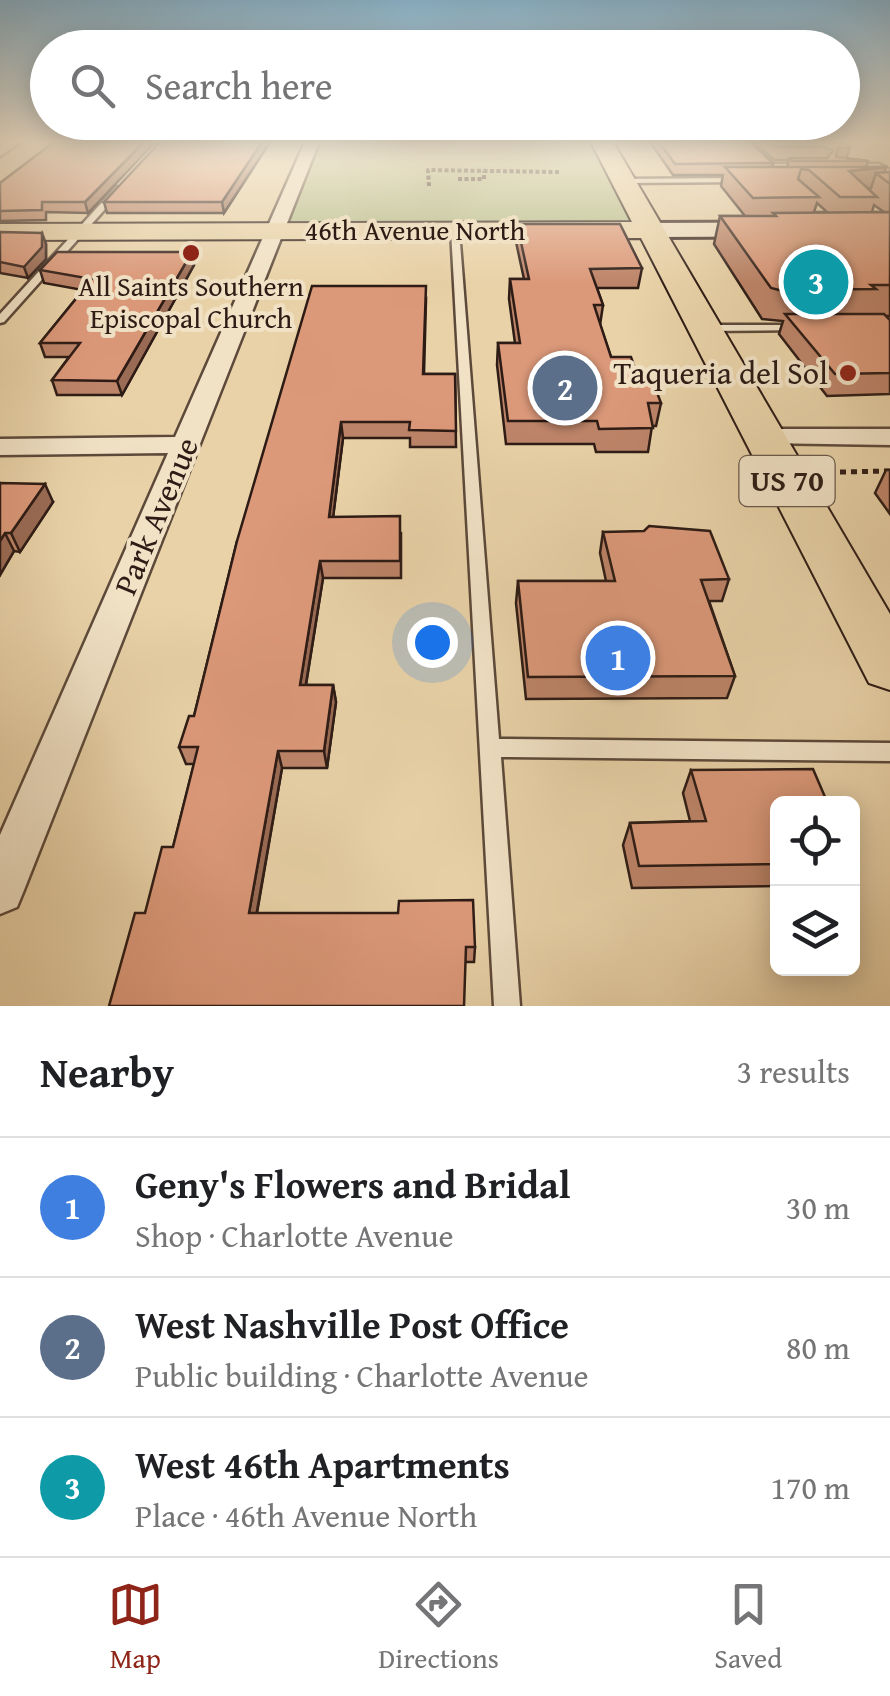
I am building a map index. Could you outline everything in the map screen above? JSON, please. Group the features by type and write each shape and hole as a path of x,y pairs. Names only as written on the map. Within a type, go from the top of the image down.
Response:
{"main road":[{"name":"US 70","path":"628,189 764,437 884,643"},
{"name":"46th Avenue North","path":"0,232 887,226"}],"street":[{"name":"Park Avenue","path":"0,890 292,189"},
{"path":"764,437 890,437"},
{"path":"0,447 185,445"}],"lane":[{"path":"0,320 118,189"},
{"path":"455,230 507,1006"},
{"path":"703,328 820,328"},
{"path":"489,748 890,752"}],"path":[{"path":"840,472 890,472"}],"green space":[{"path":"291,189 628,189 650,230 274,230"}],"building":[{"path":"0,189 98,189 85,202 42,202 42,210 0,211"},
{"path":"116,189 231,189 222,202 104,202"},
{"path":"745,189 810,189 819,197 753,198"},
{"path":"831,189 868,189 877,197 840,197"},
{"path":"890,212 890,285 871,285 876,289 771,288 720,216 776,216 773,213"},
{"path":"517,224 620,224 642,268 590,269 603,305 594,305 611,357 631,357 637,374 650,374 661,403 648,403 653,428 599,429 597,421 508,421 498,343 520,343 510,279 529,279"},
{"path":"0,232 42,233 42,247 24,267 0,262"},
{"path":"57,252 192,252 117,381 52,380 80,343 40,343 92,279 40,270"},
{"path":"312,286 426,286 423,374 455,374 456,431 409,430 410,422 341,422 329,517 400,516 400,561 320,561 300,685 333,685 324,751 278,751 249,913 398,913 399,901 473,900 475,947 466,947 464,1006 109,1006 135,913 145,913 162,847 173,847 198,747 179,747 189,716 194,716 237,541"},
{"path":"785,314 884,314 890,320 890,373 835,374"},
{"path":"0,483 45,484 11,533 5,533 0,541"},
{"path":"649,526 710,531 729,579 701,580 735,676 528,677 518,581 615,581 603,532 644,531"},
{"path":"813,769 825,796 770,796 770,864 639,866 630,823 706,821 691,770"}],"place":[{"name":"All Saints Southern Episcopal Church","path":"191,253"},
{"name":"West 46th Apartments","path":"816,282"},
{"name":"Taqueria del Sol","path":"848,373"},
{"name":"West Nashville Post Office","path":"565,388"},
{"name":"Geny's Flowers and Bridal","path":"618,658"}]}
